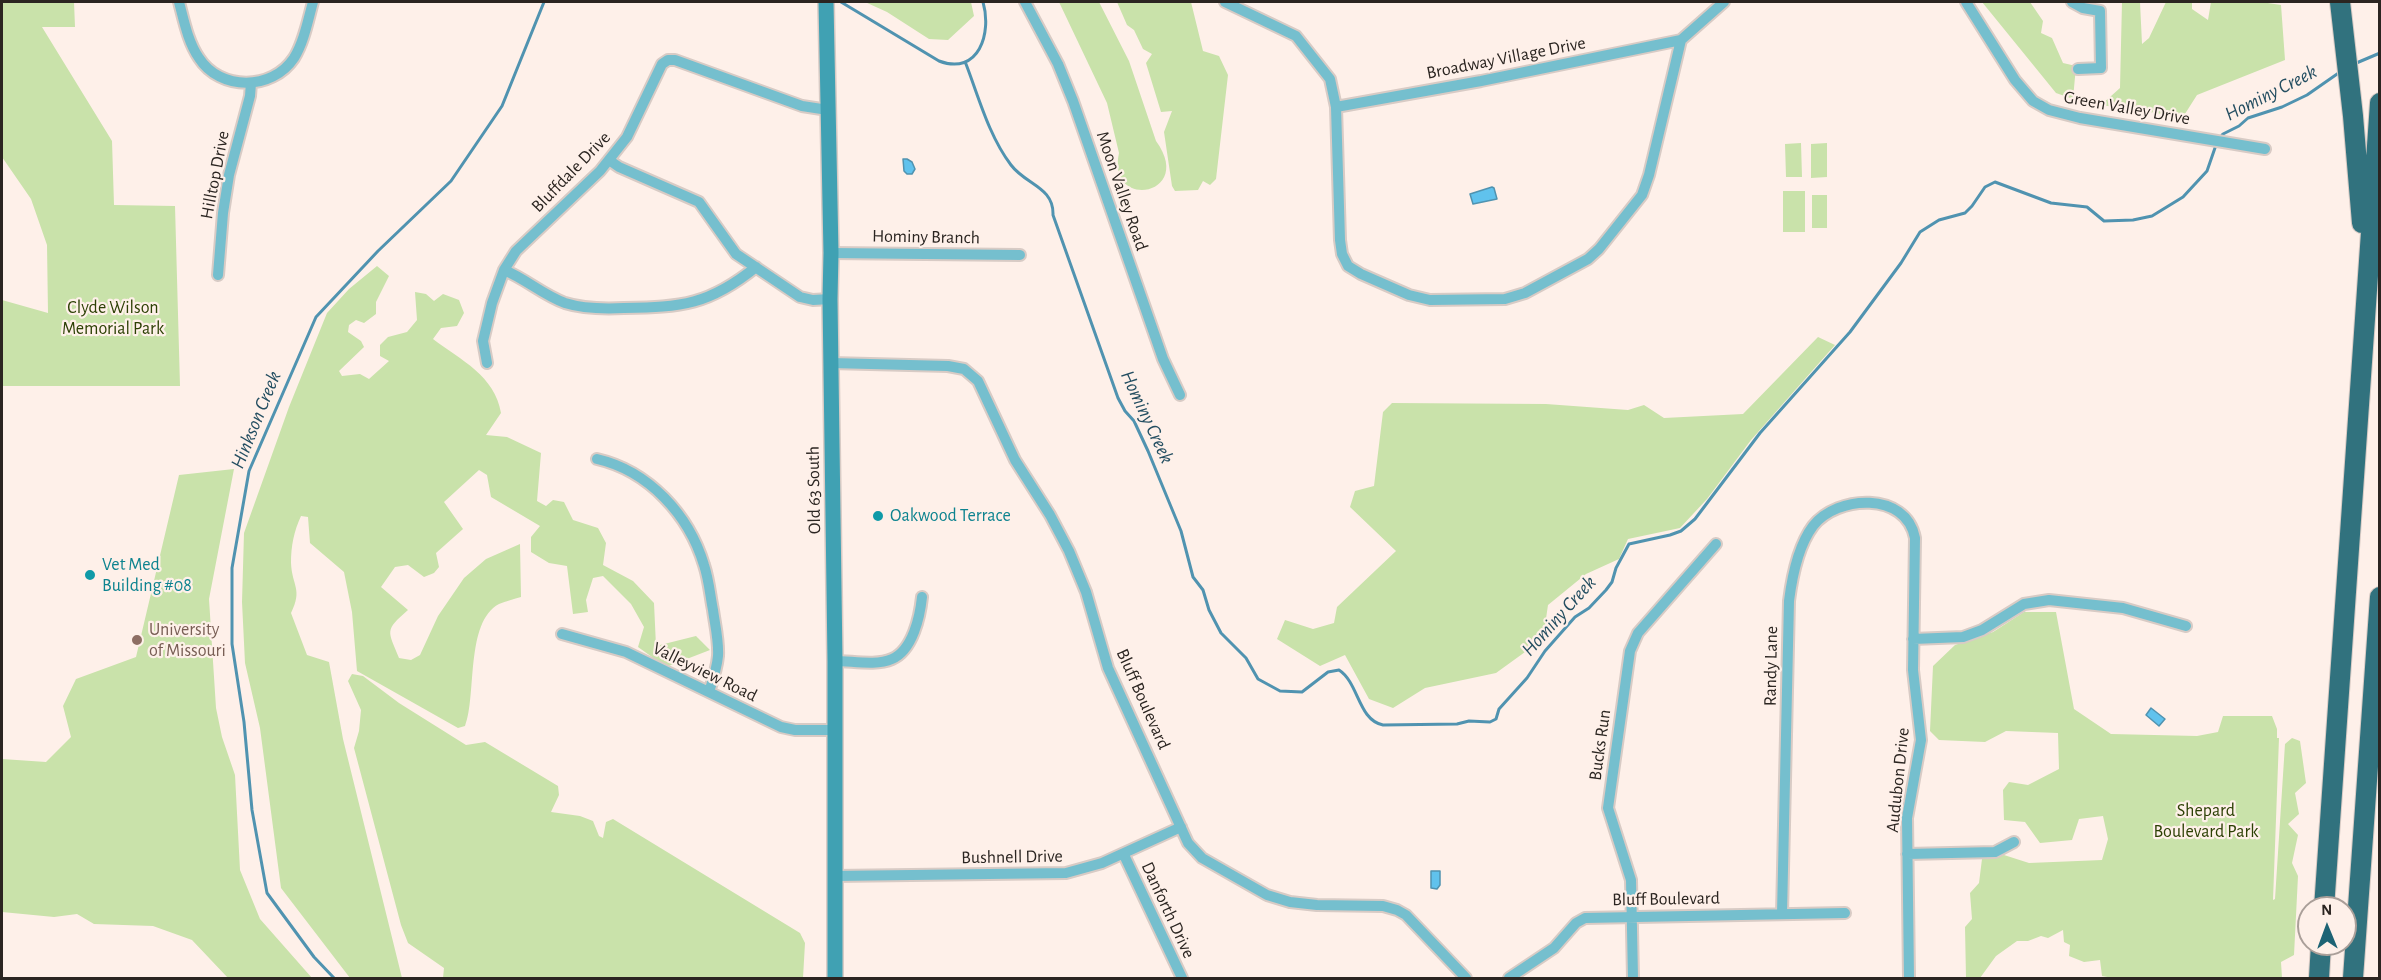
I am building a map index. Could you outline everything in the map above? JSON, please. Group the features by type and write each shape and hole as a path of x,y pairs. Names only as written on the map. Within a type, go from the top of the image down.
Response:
{"highway":[{"path":"2341,5 2368,272"},
{"path":"2325,896 2379,105"},
{"path":"2353,978 2379,597"},
{"path":"2319,978 2320,956"}],"main road":[{"name":"Old 63 South","path":"826,2 835,661 835,978"}],"street":[{"path":"179,2 192,47 200,60 218,75 237,83 251,83 272,78 288,65 294,57 314,2"},
{"name":"Moon Valley Road","path":"1025,2 1058,64 1073,101 1164,359 1180,395"},
{"path":"1225,2 1296,36 1330,79 1334,88 1336,107 1340,240 1342,254 1348,266 1409,295 1430,300 1505,299 1525,292 1588,259 1599,249 1642,195 1682,40 1724,2"},
{"name":"Green Valley Drive","path":"1966,2 2015,80 2032,101 2049,110 2080,118 2265,149"},
{"path":"2072,2 2083,8 2100,11 2101,68 2078,69"},
{"name":"Broadway Village Drive","path":"1336,107 1481,81 1682,40"},
{"name":"Bluffdale Drive","path":"487,363 483,341 492,303 504,270 516,251 532,234 609,160 633,128 659,68 668,60 682,62 811,109 828,110"},
{"name":"Hilltop Drive","path":"218,274 227,184 250,96 251,83"},
{"path":"609,160 619,167 699,202 708,212 732,251 800,297 813,300 830,299"},
{"name":"Hominy Branch","path":"831,253 1020,255"},
{"path":"504,270 567,304 596,308 663,308 682,306 716,294 756,267"},
{"name":"Bluff Boulevard","path":"831,363 948,366 964,369 976,377 1015,460 1069,551 1086,591 1108,668 1188,843 1198,855 1267,895 1290,902 1383,906 1397,910 1406,915 1466,978"},
{"path":"597,459 622,466 656,489 676,512 696,544 705,568 718,647 717,662 709,692"},
{"name":"Randy Lane","path":"1782,914 1792,579 1807,537 1814,525 1824,516 1858,504 1875,502 1891,506 1906,516"},
{"name":"Audubon Drive","path":"1906,516 1913,528 1915,538 1914,683 1921,722 1921,740 1907,818 1909,978"},
{"name":"Bucks Run","path":"1633,978 1631,880 1608,808 1630,651 1632,642 1638,633 1716,544"},
{"path":"835,661 881,662 897,656 909,641 915,627 922,597"},
{"path":"1913,639 1963,638 1982,630 2024,604 2049,600 2123,608 2186,626"},
{"name":"Valleyview Road","path":"562,634 626,652 781,727 795,730 834,730"},
{"name":"Bushnell Drive","path":"834,876 1048,875 1084,869 1124,855 1181,827"},
{"path":"1907,854 1995,852 2014,842"},
{"name":"Danforth Drive","path":"1124,855 1182,978"},
{"name":"Bluff Boulevard","path":"1509,978 1554,948 1581,920 1597,917 1845,913"}],"green space":[{"name":"Clyde Wilson Memorial Park","path":"2,2 74,2 75,27 42,27 112,141 114,205 175,206 180,386 2,386 2,300 48,313 47,245 31,199 2,157"},
{"path":"865,2 971,2 974,16 948,40 929,39 887,12"},
{"path":"1059,2 1099,2 1129,61 1156,141 1165,160 1165,174 1158,184 1148,189 1136,189 1125,183 1118,171 1119,153 1107,103"},
{"path":"1117,2 1191,2 1203,51 1219,56 1228,75 1216,179 1210,185 1203,181 1198,190 1175,191 1172,186 1164,132 1172,111 1161,112 1146,63 1152,54 1143,49 1134,30 1127,25"},
{"path":"1982,2 2030,2 2043,21 2041,33 2052,38 2063,63 2076,66 2073,99 2056,93"},
{"path":"2122,2 2140,2 2142,44 2149,38 2166,2 2192,2 2192,9 2208,20 2211,2 2261,2 2281,5 2285,60 2197,95 2183,117 2101,105 2120,88"},
{"path":"1801,143 1802,177 1786,177 1785,144"},
{"path":"1827,143 1827,177 1811,178 1811,144"},
{"path":"1783,191 1805,191 1805,232 1783,232"},
{"path":"1812,195 1827,195 1827,228 1812,228"},
{"path":"377,266 389,276 376,302 376,314 364,323 356,320 349,325 348,332 361,341 364,347 339,371 342,376 360,374 369,379 389,361 380,356 380,345 388,337 407,332 417,320 415,292 426,294 434,301 443,294 459,300 464,313 457,326 441,328 433,339 475,370 492,389 501,413 486,435 507,437 541,453 537,501 546,506 553,500 564,502 573,520 598,528 606,543 603,565 633,581 654,603 656,646 696,636 710,650 666,667 638,647 644,627 631,604 603,576 593,578 586,600 588,612 573,614 567,566 549,563 531,552 531,537 540,526 491,497 487,475 479,470 444,502 463,529 436,553 439,567 434,573 424,577 408,565 395,567 381,587 408,610 395,622 390,631 399,658 411,660 420,655 438,616 464,578 486,559 520,544 521,597 499,604 488,613 481,626 476,643 469,713 465,726 458,728 357,671 352,612 344,572 310,543 308,517 301,516 292,551 291,563 297,593 291,613 307,655 329,662 343,739 402,978 350,978 281,888 260,728 245,663 242,602 244,533 289,407 327,313 349,289"},
{"path":"1818,337 1835,345 1751,440 1707,499 1680,528 1628,539 1619,559 1586,574 1548,605 1543,639 1496,673 1425,688 1393,708 1369,699 1345,655 1320,666 1277,639 1285,620 1313,629 1334,623 1337,607 1396,551 1350,507 1355,491 1374,486 1383,412 1392,403 1546,404 1628,410 1644,405 1664,418 1743,414"},
{"path":"234,469 209,599 216,708 222,737 235,775 240,870 260,919 312,978 228,978 192,940 153,926 94,924 77,914 54,917 2,912 2,759 46,762 71,737 63,706 76,679 136,657 179,475"},
{"name":"Shepard Boulevard Park","path":"2024,612 2056,612 2074,709 2111,734 2197,736 2218,732 2223,716 2272,716 2277,729 2277,738 2279,738 2273,900 2275,899 2285,744 2292,738 2300,741 2306,783 2295,793 2299,814 2288,824 2298,835 2292,863 2298,876 2294,955 2281,962 2282,978 2113,978 2102,976 2100,960 2084,962 2069,956 2070,945 2064,942 2063,930 2048,938 2041,936 2028,941 2017,941 1996,956 1980,978 1966,978 1965,927 1972,919 1970,893 1979,883 1982,859 2004,855 2029,863 2102,860 2108,839 2103,816 2079,819 2072,840 2040,843 2025,822 2004,820 2003,790 2009,782 2028,785 2059,769 2058,733 2006,731 1985,742 1939,740 1930,731 1933,666 1955,645 1993,632"},
{"path":"352,674 363,676 399,703 466,745 485,742 558,786 559,795 551,812 580,816 593,821 599,836 603,838 606,822 613,819 800,933 805,943 803,978 443,978 444,968 408,943 401,925 354,748 359,731 361,710 348,681"}],"water":[{"path":"903,159 912,162 915,169 912,174 904,171"},
{"path":"1492,187 1497,199 1473,204 1470,194"},
{"path":"2151,708 2165,719 2159,726 2146,715"},
{"path":"1431,871 1440,871 1440,885 1437,889 1431,888"}],"waterway":[{"name":"Hinkson Creek","path":"334,978 314,957 267,893 252,810 244,722 232,644 232,568 249,471 316,317 378,251 451,181 502,106 544,2"},
{"name":"Hinkson Creek","path":"841,2 939,61 953,64 973,57 979,49 986,26 983,2"},
{"name":"Hominy Creek","path":"2354,64 2380,53"},
{"name":"Hominy Creek","path":"966,64 985,116 1003,154 1017,172 1049,198 1118,398 1134,421 1148,451 1181,531 1193,577 1203,590 1209,610 1221,633 1246,658 1258,679 1280,691 1302,692 1328,672 1339,670 1351,683 1368,716 1383,725 1457,724 1469,721 1490,722 1496,719 1499,709 1527,678 1545,651 1575,617 1589,608 1606,590 1629,544 1681,531 1695,519 1760,433 1850,332 1901,263 1920,232 1939,220 1965,213 1985,187 1995,182 2051,203 2087,207 2104,221 2133,220 2152,216 2183,197 2207,171 2216,145"},
{"name":"Hominy Creek","path":"2219,139 2248,118 2282,107 2307,95 2340,72"}],"place":[{"name":"Oakwood Terrace","path":"878,516"},
{"name":"Vet Med Building #08","path":"90,575"},
{"name":"University of Missouri","path":"137,640"}]}
